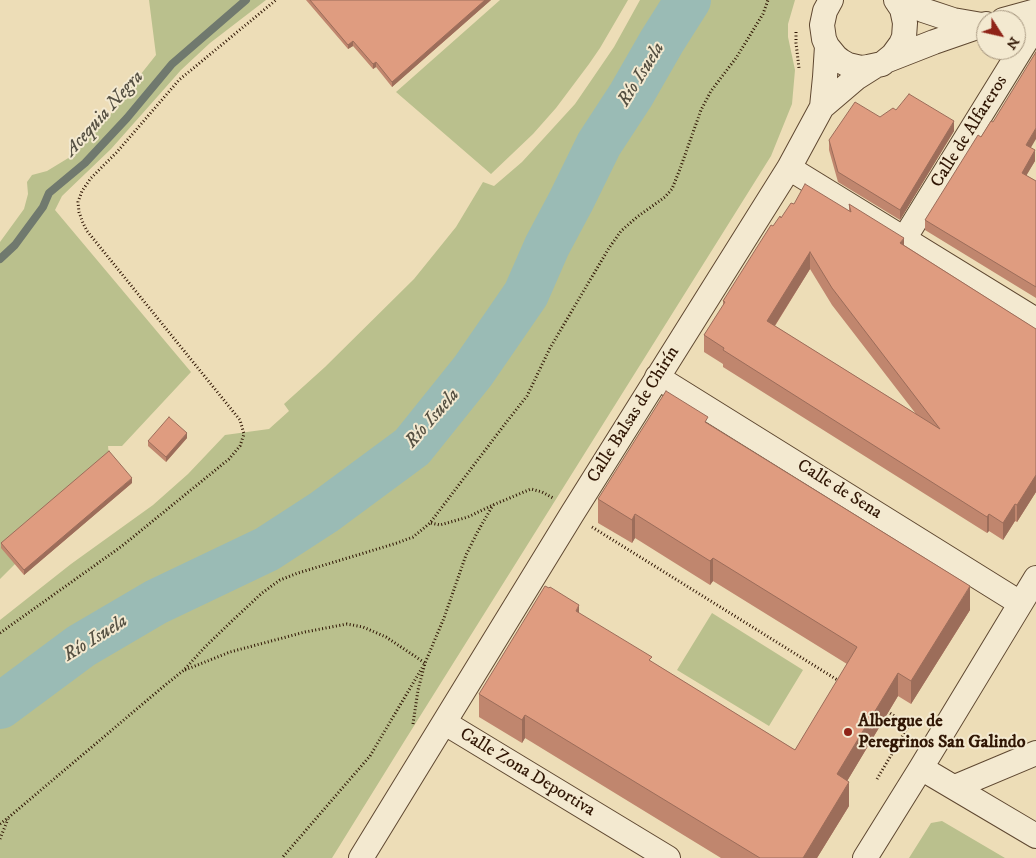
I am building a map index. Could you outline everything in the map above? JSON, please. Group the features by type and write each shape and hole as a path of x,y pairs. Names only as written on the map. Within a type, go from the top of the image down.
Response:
{"street":[{"name":"Calle Balsas de Chirín","path":"822,107 827,46 822,25 825,11 831,0"},
{"path":"882,63 898,50 904,37 904,16 896,0"},
{"path":"900,0 953,20 976,22"},
{"name":"Calle de Alfareros","path":"904,239 1036,25"},
{"path":"827,46 836,57 848,65 861,68 882,63 976,29"},
{"name":"Calle Balsas de Chirín","path":"445,723 563,507 657,377 789,168 822,107 850,83 882,63"},
{"path":"789,168 1036,320"},
{"name":"Calle de Sena","path":"657,377 1020,603"},
{"path":"865,858 1036,578"},
{"name":"Calle Zona Deportiva","path":"361,858 445,723 668,858"},
{"path":"955,787 1036,753"},
{"path":"921,768 1036,836"}],"path":[{"path":"0,633 122,546 229,459 240,446 244,434 240,420 87,231 79,212 78,202 82,191 91,178 117,152 179,80 276,0"},
{"path":"0,824 184,670 232,620 262,593 280,580 413,537 430,523 527,396 550,348 621,231 664,198 672,189 701,110 711,91 736,58 763,14 768,0"},
{"path":"430,523 440,525 468,517 531,489 542,492 842,683"},
{"path":"282,858 370,756 425,663 444,618 466,555 493,505"},
{"path":"184,670 230,652 305,632 346,624 363,627 386,636 425,663"},
{"path":"412,731 418,690 425,663"},
{"path":"877,779 909,725 884,709"},
{"path":"0,839 9,818"}],"green space":[{"path":"149,0 266,0 210,43 181,70 111,149 62,196 55,210 191,372 122,446 108,446 109,456 0,579 0,242 24,209 28,194 27,182 32,175 47,171 70,157 107,119 156,55"},
{"path":"500,0 628,0 600,48 556,108 533,134 491,174 396,92"},
{"path":"640,0 795,0 788,24 788,37 795,70 792,104 771,156 332,858 0,858 0,620 71,564 153,505 188,474 225,435 269,429 289,411 284,404 325,367 414,279 456,227 483,182 494,186 522,162 575,104 614,47"},
{"path":"712,613 803,670 769,726 677,670"},
{"path":"942,821 1005,858 909,858 931,823"}],"building":[{"path":"310,0 485,0 392,82 376,62 373,64 353,41 348,45"},
{"path":"1036,52 1036,128 1026,145 1035,150 1022,173 1036,181 1036,287 925,220 978,135 981,137 991,121 993,122"},
{"path":"909,94 954,121 900,210 838,172 829,140 855,102 880,117 893,108 896,110"},
{"path":"805,184 851,212 849,204 904,238 900,243 1036,329 1036,475 1003,523 989,514 987,517 723,350 724,348 704,335 771,225 773,226 780,216 781,218 791,203 794,204","holes":["810,252 832,288 940,429 767,321"]},
{"path":"666,391 708,417 705,422 970,586 911,681 898,673 837,774 849,782 803,858 760,858 525,715 522,720 479,694 545,586 550,587 579,605 576,611 652,657 649,660 795,750 857,647 713,558 710,561 635,514 632,520 598,499"},
{"path":"169,417 187,433 166,457 148,441"},
{"path":"109,451 132,478 24,570 1,543"}],"waterway":[{"name":"Acequia Negra","path":"0,259 15,245 43,207 49,193 85,163 127,118 172,64 246,0"},
{"name":"Río Isuela","path":"0,706 81,646 156,602 267,549 324,512 412,447 473,371 526,294 547,246 599,144 688,0"}],"place":[{"name":"Albergue de Peregrinos San Galindo","path":"848,732"}]}
